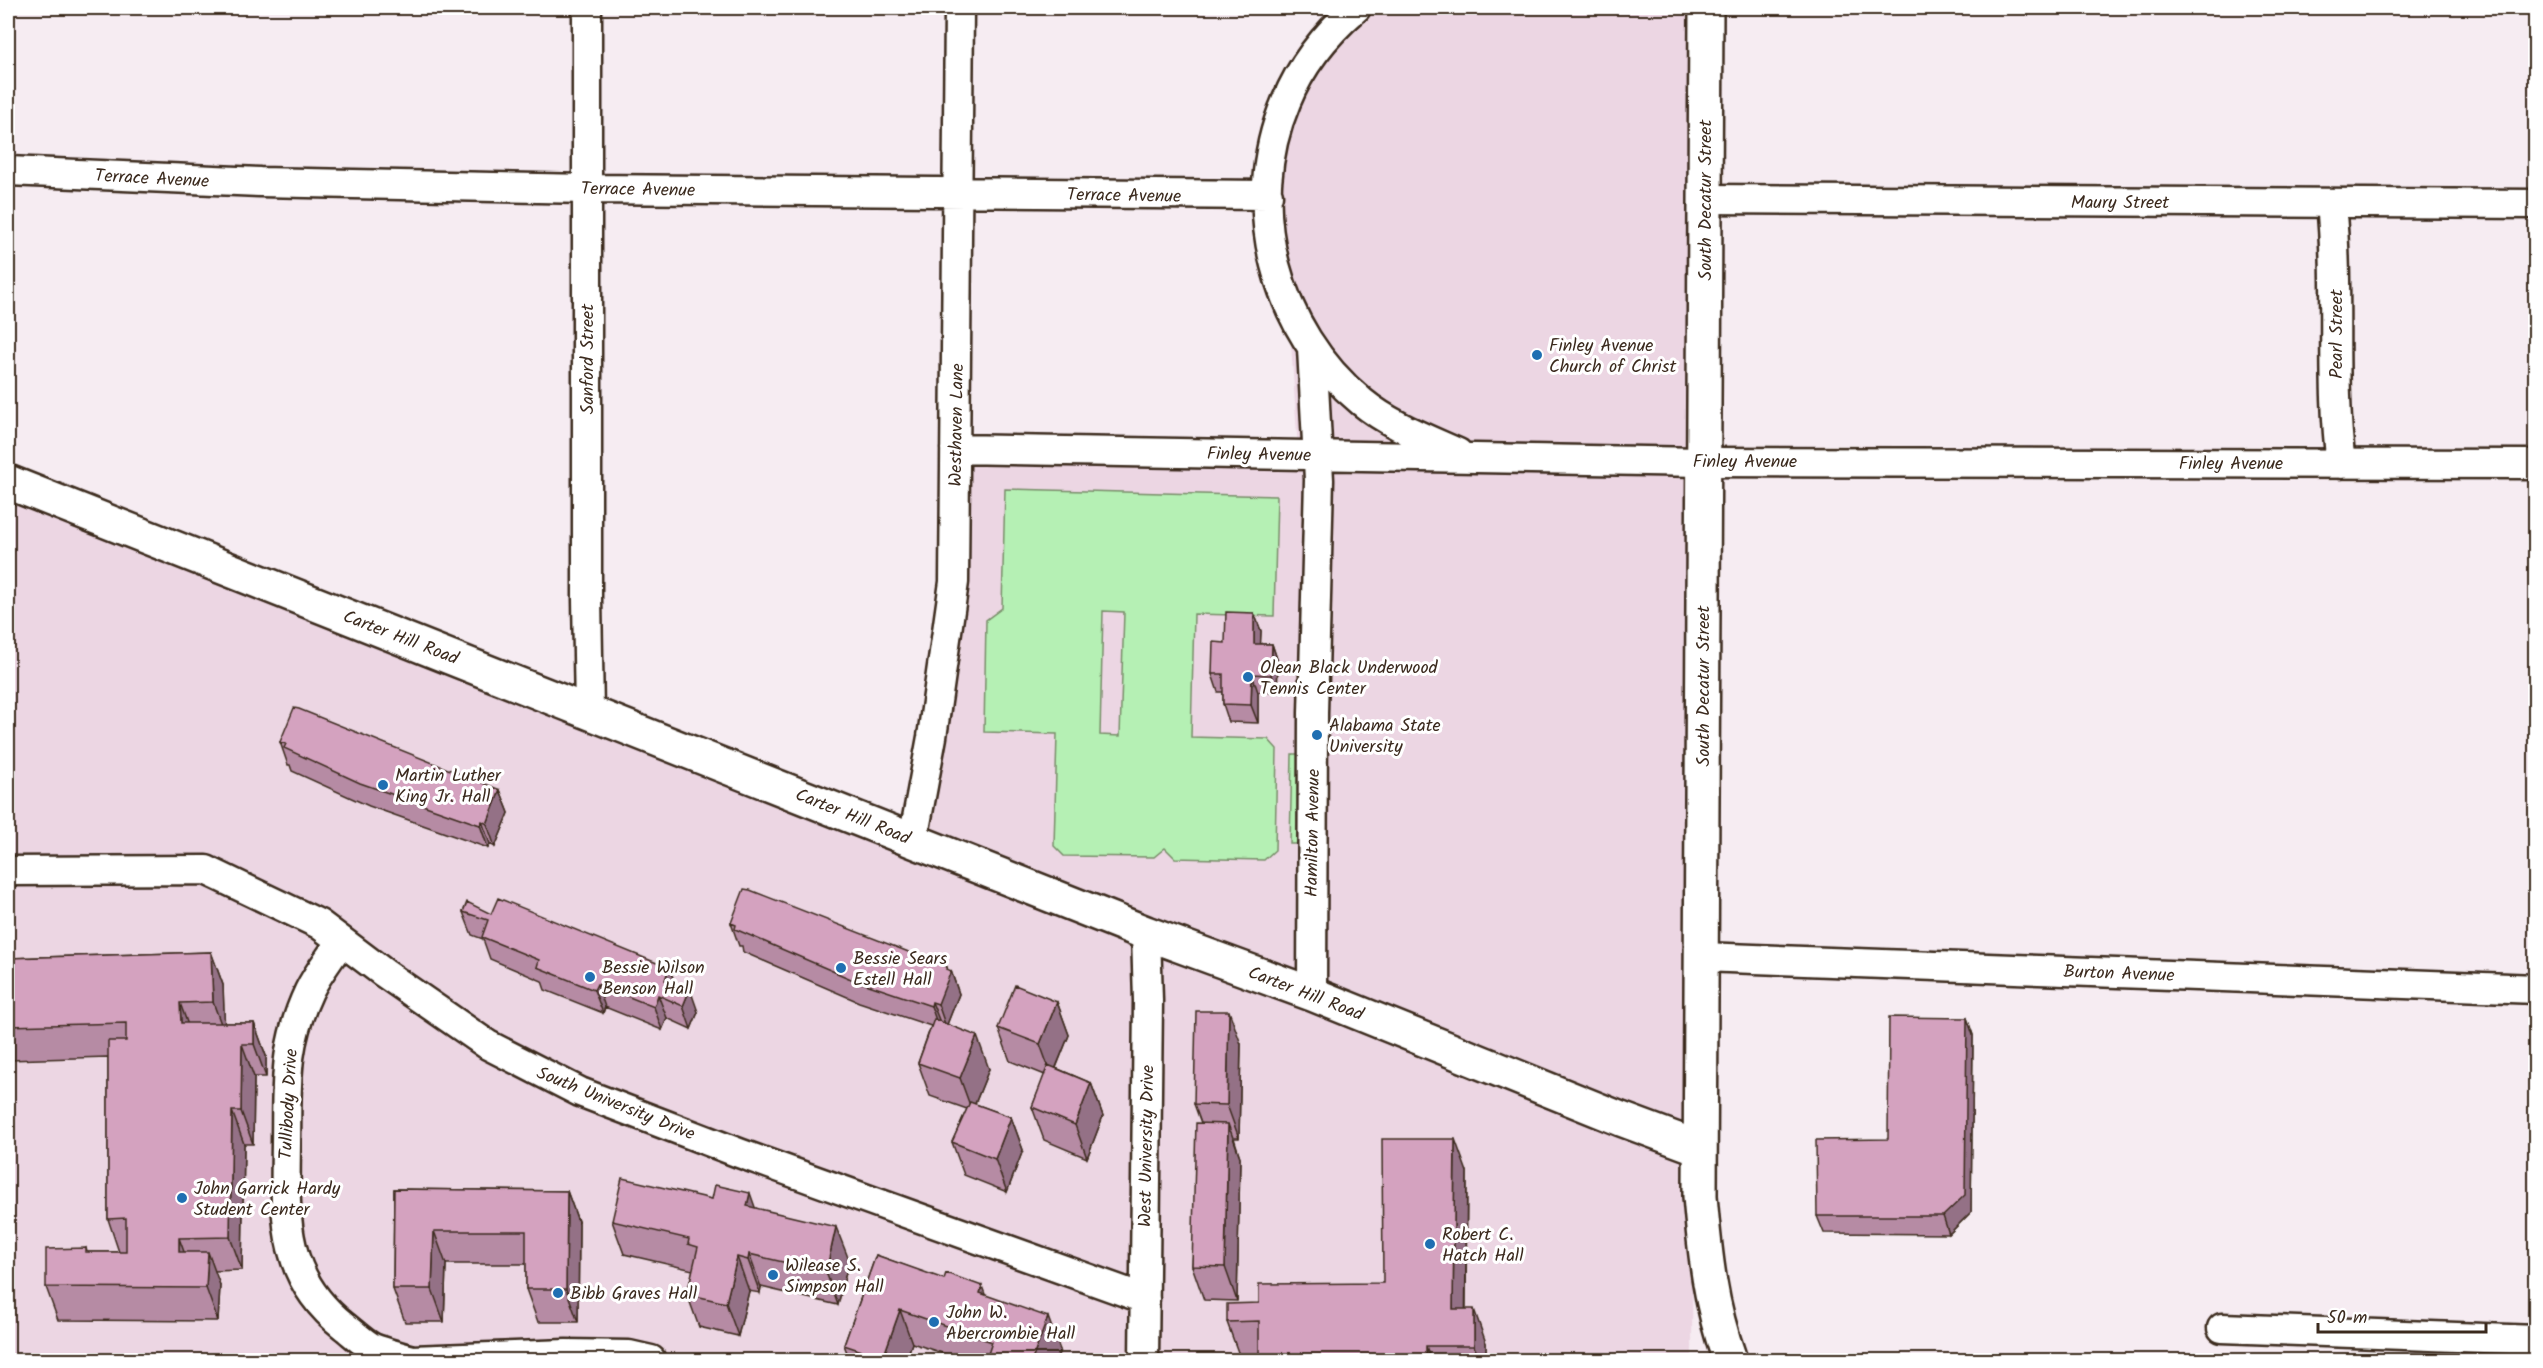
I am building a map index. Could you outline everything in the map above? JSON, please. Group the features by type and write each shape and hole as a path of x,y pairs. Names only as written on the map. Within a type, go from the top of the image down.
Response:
{"main road":[{"name":"South Decatur Street","path":"1706,8 1702,957 1699,1148 1700,1196 1706,1260 1717,1325 1730,1360"},
{"name":"Carter Hill Road","path":"8,482 1146,933 1312,994 1621,1119 1699,1148"},
{"path":"1715,1360 1717,1325"}],"street":[{"name":"Sanford Street","path":"587,8 587,674 589,711"},
{"name":"Westhaven Lane","path":"913,840 932,737 954,582 958,8"},
{"path":"1356,8 1318,47 1298,77 1276,129 1269,168 1268,195 1268,232 1275,269 1292,315 1312,348 1363,403 1399,427 1468,458"},
{"name":"Terrace Avenue","path":"8,171 260,182 587,189 1268,195"},
{"name":"Maury Street","path":"1705,199 2535,204"},
{"name":"Pearl Street","path":"2331,204 2335,240 2336,426 2341,464"},
{"name":"Hamilton Avenue","path":"1312,348 1319,484 1313,713 1312,994"},
{"name":"Finley Avenue","path":"956,449 1703,462 2535,464"},
{"name":"South University Drive","path":"8,871 206,870 297,911 320,924 488,1045 580,1092 758,1160 1145,1299"},
{"name":"West University Drive","path":"1143,1360 1148,1001 1146,933"},
{"name":"Tullibody Drive","path":"341,941 309,990 292,1034 287,1064 284,1178 290,1241 301,1277 312,1295 329,1314 371,1347 412,1360 629,1355 651,1360"},
{"name":"Burton Avenue","path":"1702,957 2535,990"},
{"path":"2223,1328 2535,1340"}],"shaded area":[{"name":"Alabama State University","path":"1373,8 1699,8 1692,1360 8,1360 8,494 919,850 963,456 1299,465 1287,283 1275,224 1278,153 1298,92 1335,40"}],"green space":[{"path":"1005,489 1277,496 1274,616 1194,614 1191,737 1268,739 1277,749 1275,850 1264,860 1175,858 1165,848 1154,857 1064,856 1054,846 1057,734 984,732 986,620 1002,608","holes":["1103,611 1124,612 1120,736 1100,735"]},
{"path":"1292,754 1299,754 1297,844 1290,844"}],"building":[{"name":"Olean Black Underwood Tennis Center","path":"1226,612 1254,613 1254,644 1272,644 1271,675 1252,674 1251,705 1223,704 1223,674 1212,674 1213,642 1225,643"},
{"path":"294,708 500,790 487,824 482,821 480,825 360,783 284,748 286,744 280,742"},
{"path":"744,889 947,967 946,969 951,971 938,1004 932,1002 931,1006 851,979 735,929 736,925 731,923"},
{"path":"498,898 669,968 665,980 690,989 683,1006 658,995 654,1007 597,984 594,990 537,967 539,960 482,937 488,920 463,912 467,902 491,914"},
{"name":"John Garrick Hardy Student Center","path":"211,952 213,1002 180,1003 181,1023 254,1023 254,1044 242,1044 241,1111 232,1111 230,1237 179,1238 179,1252 208,1252 206,1288 46,1287 46,1249 86,1248 86,1252 126,1252 126,1218 108,1219 108,1041 126,1041 126,1023 8,1026 8,958"},
{"path":"1015,985 1057,1002 1040,1044 998,1028"},
{"path":"1196,1011 1229,1011 1227,1105 1194,1104"},
{"path":"1889,1017 1967,1018 1965,1195 1943,1216 1817,1216 1816,1140 1888,1139"},
{"path":"934,1019 977,1036 960,1078 918,1063"},
{"path":"1048,1065 1091,1083 1075,1125 1032,1107"},
{"path":"970,1102 1011,1117 995,1159 952,1142"},
{"path":"1196,1123 1228,1124 1225,1267 1192,1266"},
{"name":"Robert C. Hatch Hall","path":"1382,1139 1455,1139 1453,1309 1474,1309 1474,1346 1426,1346 1426,1358 1259,1359 1259,1321 1227,1322 1227,1304 1259,1303 1259,1284 1383,1283"},
{"path":"622,1178 712,1199 715,1185 750,1193 747,1206 836,1227 826,1272 749,1254 748,1260 737,1257 726,1303 687,1294 698,1247 688,1244 689,1239 612,1221"},
{"path":"394,1189 567,1191 566,1289 526,1289 526,1231 434,1231 432,1289 393,1289"},
{"path":"876,1255 944,1279 946,1273 982,1286 980,1293 1048,1317 1032,1360 986,1360 992,1342 900,1310 883,1358 844,1345"}],"place":[{"name":"Finley Avenue Church of Christ","path":"1537,355"},
{"name":"Olean Black Underwood Tennis Center","path":"1248,677"},
{"name":"Alabama State University","path":"1317,735"},
{"name":"Martin Luther King Jr. Hall","path":"383,785"},
{"name":"Bessie Sears Estell Hall","path":"841,968"},
{"name":"Bessie Wilson Benson Hall","path":"590,977"},
{"name":"John Garrick Hardy Student Center","path":"182,1198"},
{"name":"Robert C. Hatch Hall","path":"1430,1244"},
{"name":"Wilease S. Simpson Hall","path":"773,1275"},
{"name":"Bibb Graves Hall","path":"558,1293"},
{"name":"John W. Abercrombie Hall","path":"934,1322"}]}
